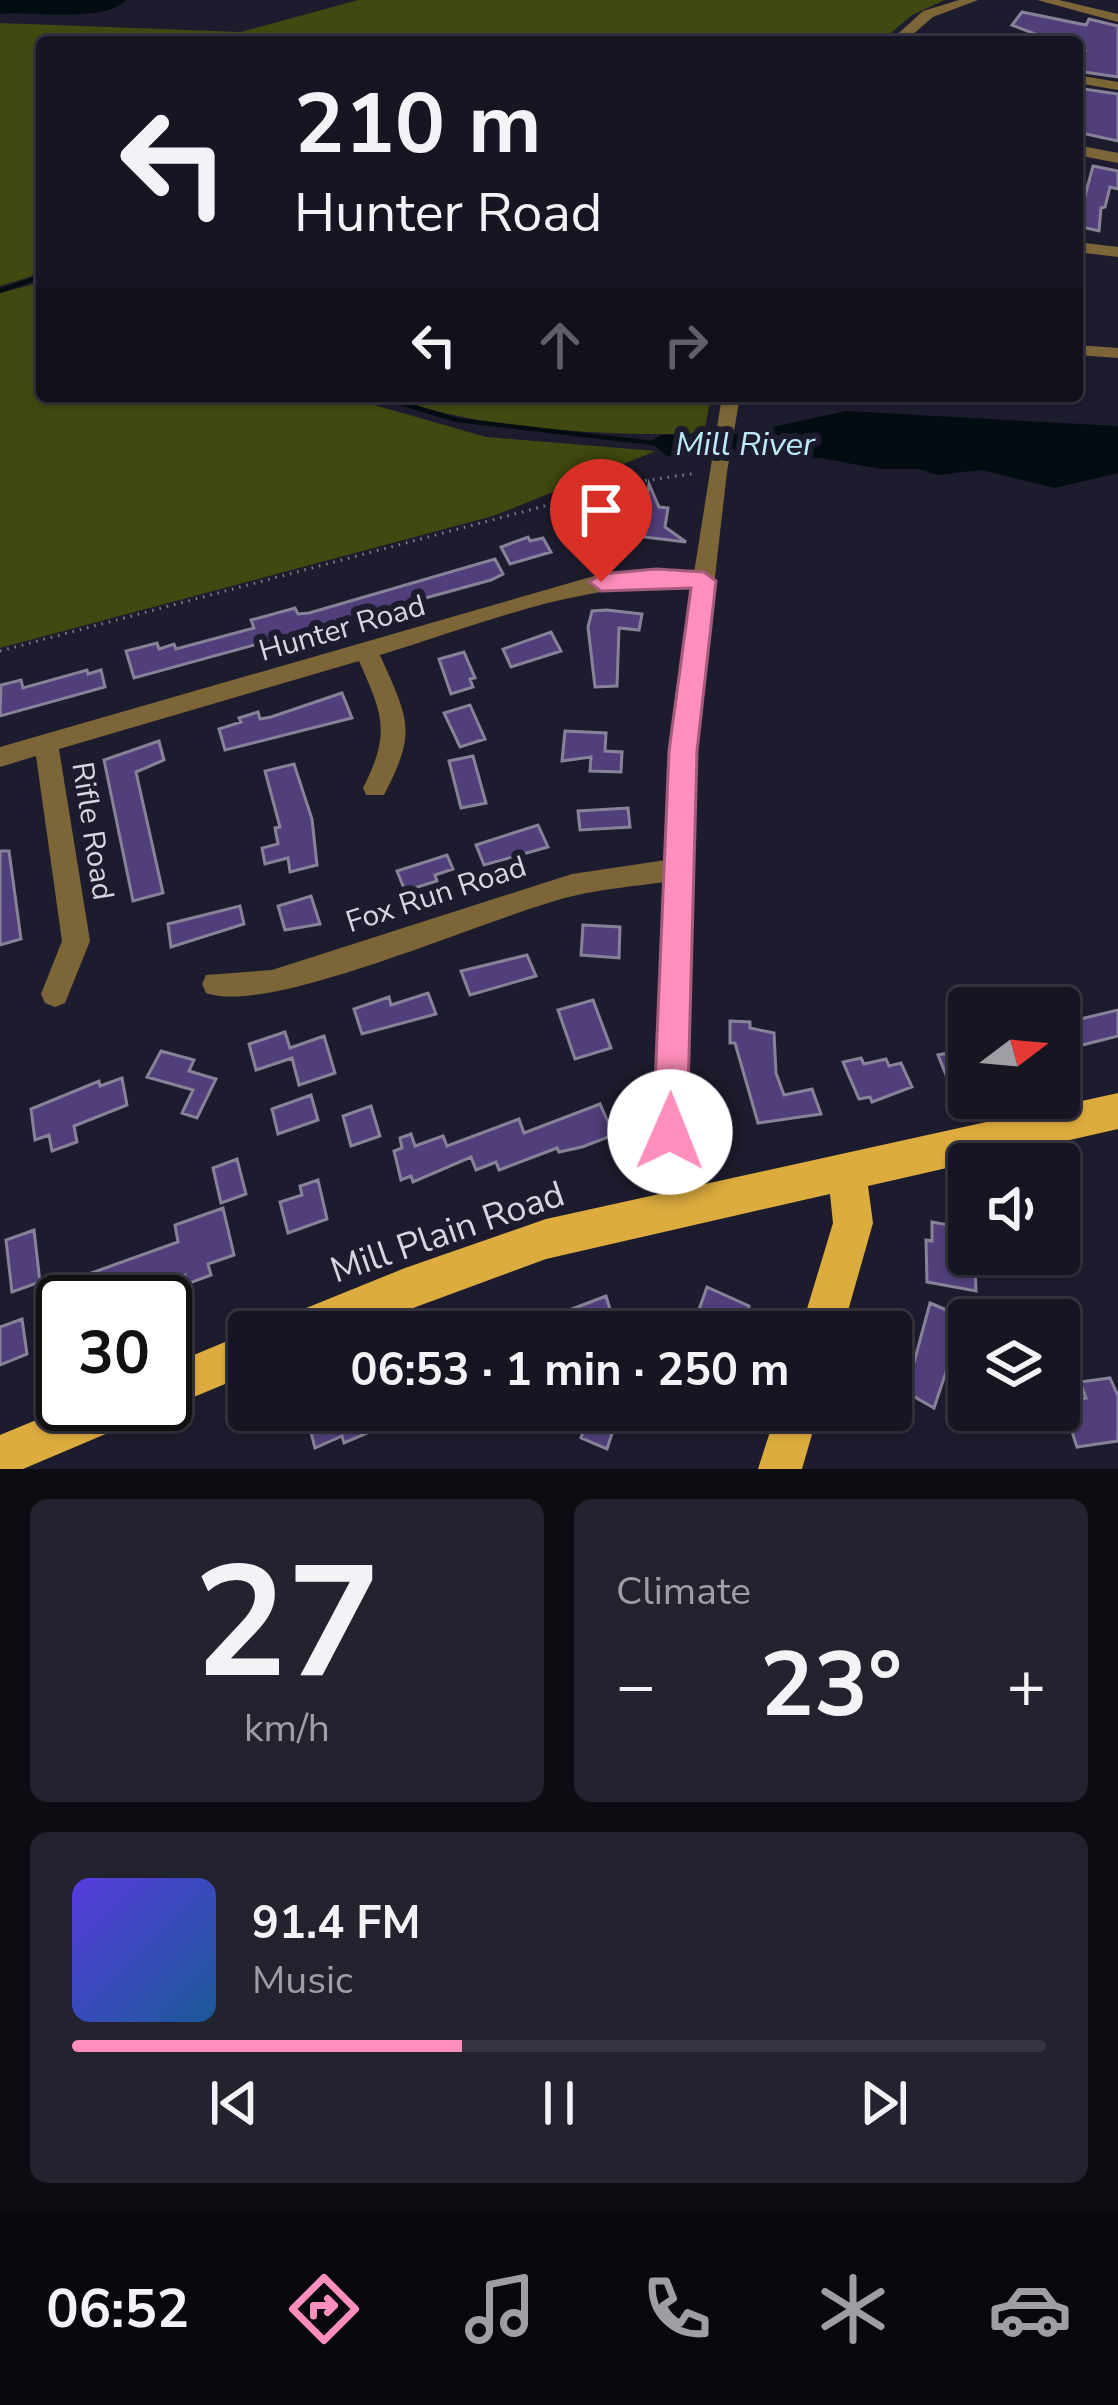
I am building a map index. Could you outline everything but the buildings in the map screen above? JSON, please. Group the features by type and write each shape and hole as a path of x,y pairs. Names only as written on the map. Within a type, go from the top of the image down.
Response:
{"main road":[{"name":"Mill Plain Road","path":"352,1311 546,1239 1118,1111"},
{"path":"826,1311 853,1223 847,1172"},
{"path":"192,1377 228,1362"},
{"path":"0,1456 61,1431"},
{"path":"780,1469 791,1431"}],"street":[{"path":"903,36 928,14 972,0"},
{"path":"1043,0 1118,18"},
{"path":"1083,80 1118,86"},
{"path":"1083,151 1118,158"},
{"path":"1083,248 1118,252"},
{"path":"1083,350 1118,353"},
{"path":"680,1208 670,1132 683,751 704,581 711,472 730,402"},
{"name":"Hunter Road","path":"0,757 601,582 656,577 704,581"},
{"path":"367,652 397,723 398,740 375,788"},
{"name":"Rifle Road","path":"46,745 76,941 55,994"},
{"name":"Fox Run Road","path":"216,984 272,982 572,885 676,868"}],"path":[{"path":"0,651 631,483 711,472"}],"green space":[{"path":"358,0 945,0 912,15 887,36 36,36 36,275 0,286 0,23 241,32"},
{"path":"36,284 36,402 364,402 486,437 656,451 493,516 0,648 0,293"},
{"path":"408,402 710,402 704,433 670,434 545,429"}],"water":[{"path":"0,0 126,0 103,11 0,14"},
{"path":"846,411 1118,426 1118,473 1055,488 982,470 937,475 820,458 667,456 650,442 661,435 740,434"}],"waterway":[{"name":"Mill River","path":"0,291 36,278"},
{"name":"Mill River","path":"397,402 457,420 653,443"}],"route":[{"path":"601,582 656,577 704,581 683,751 670,1132"}]}
